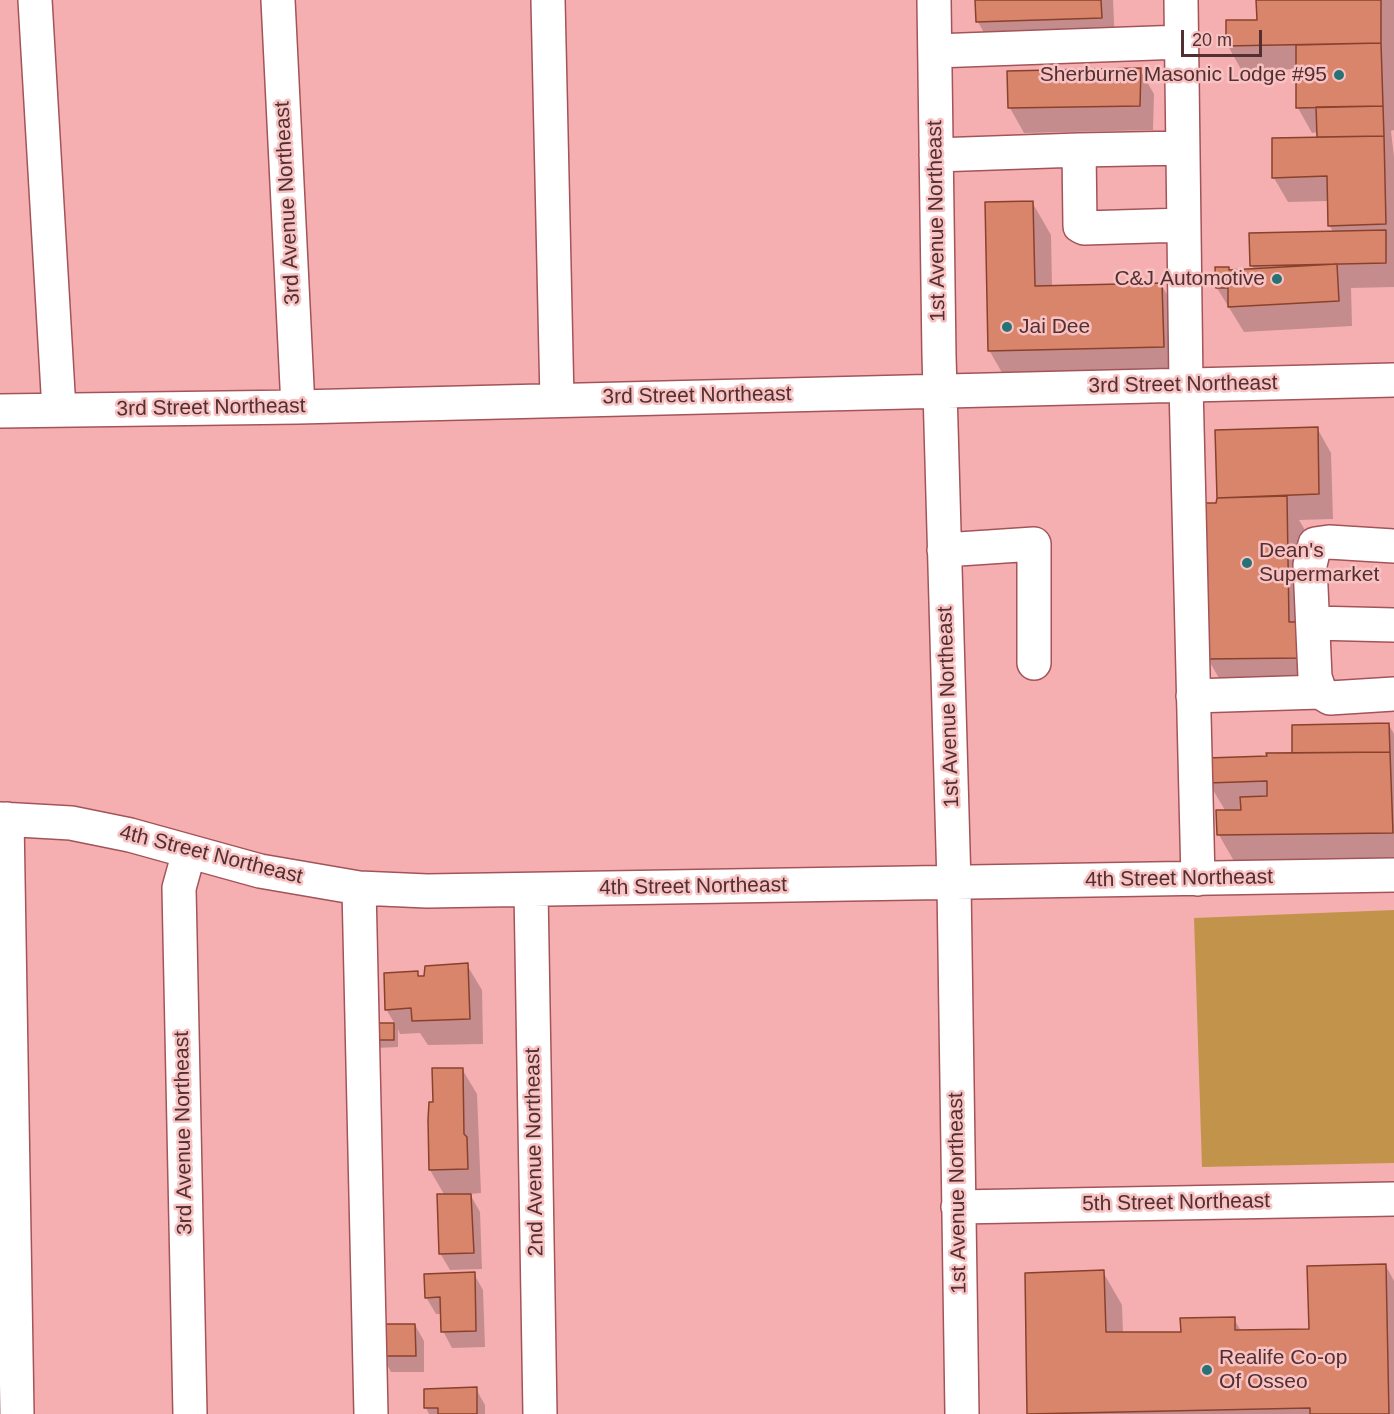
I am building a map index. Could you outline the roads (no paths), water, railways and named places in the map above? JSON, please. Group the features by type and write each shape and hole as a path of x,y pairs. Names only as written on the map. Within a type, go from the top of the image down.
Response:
{"street":[{"path":"35,0 59,410"},
{"name":"3rd Avenue Northeast","path":"278,0 297,407"},
{"path":"548,0 557,400"},
{"name":"1st Avenue Northeast","path":"934,0 940,390 954,884 962,1414"},
{"path":"1181,0 1186,385 1198,879"},
{"path":"935,51 1182,42"},
{"path":"936,155 1183,148"},
{"path":"1079,150 1080,226 1084,228 1184,225"},
{"name":"3rd Street Northeast","path":"0,411 297,407 1394,380"},
{"path":"1320,692 1315,677 1310,566 1315,544 1329,542 1394,546"},
{"path":"944,550 1034,544 1034,663"},
{"path":"1314,624 1394,625"},
{"path":"1193,696 1320,692 1330,698 1394,694"},
{"path":"3,819 17,1414"},
{"name":"4th Street Northeast","path":"3,819 70,823 130,835 260,871 359,888 427,891 1394,875"},
{"name":"3rd Avenue Northeast","path":"189,852 179,888 190,1414"},
{"path":"359,888 371,1414"},
{"name":"2nd Avenue Northeast","path":"531,890 540,1414"},
{"name":"5th Street Northeast","path":"958,1207 1394,1199"}],"place":[{"name":"Sherburne Masonic Lodge #95","path":"1339,75"},
{"name":"C&J Automotive","path":"1277,279"},
{"name":"Jai Dee","path":"1007,327"},
{"name":"Dean's Supermarket","path":"1247,563"},
{"name":"Realife Co-op Of Osseo","path":"1207,1370"}]}
